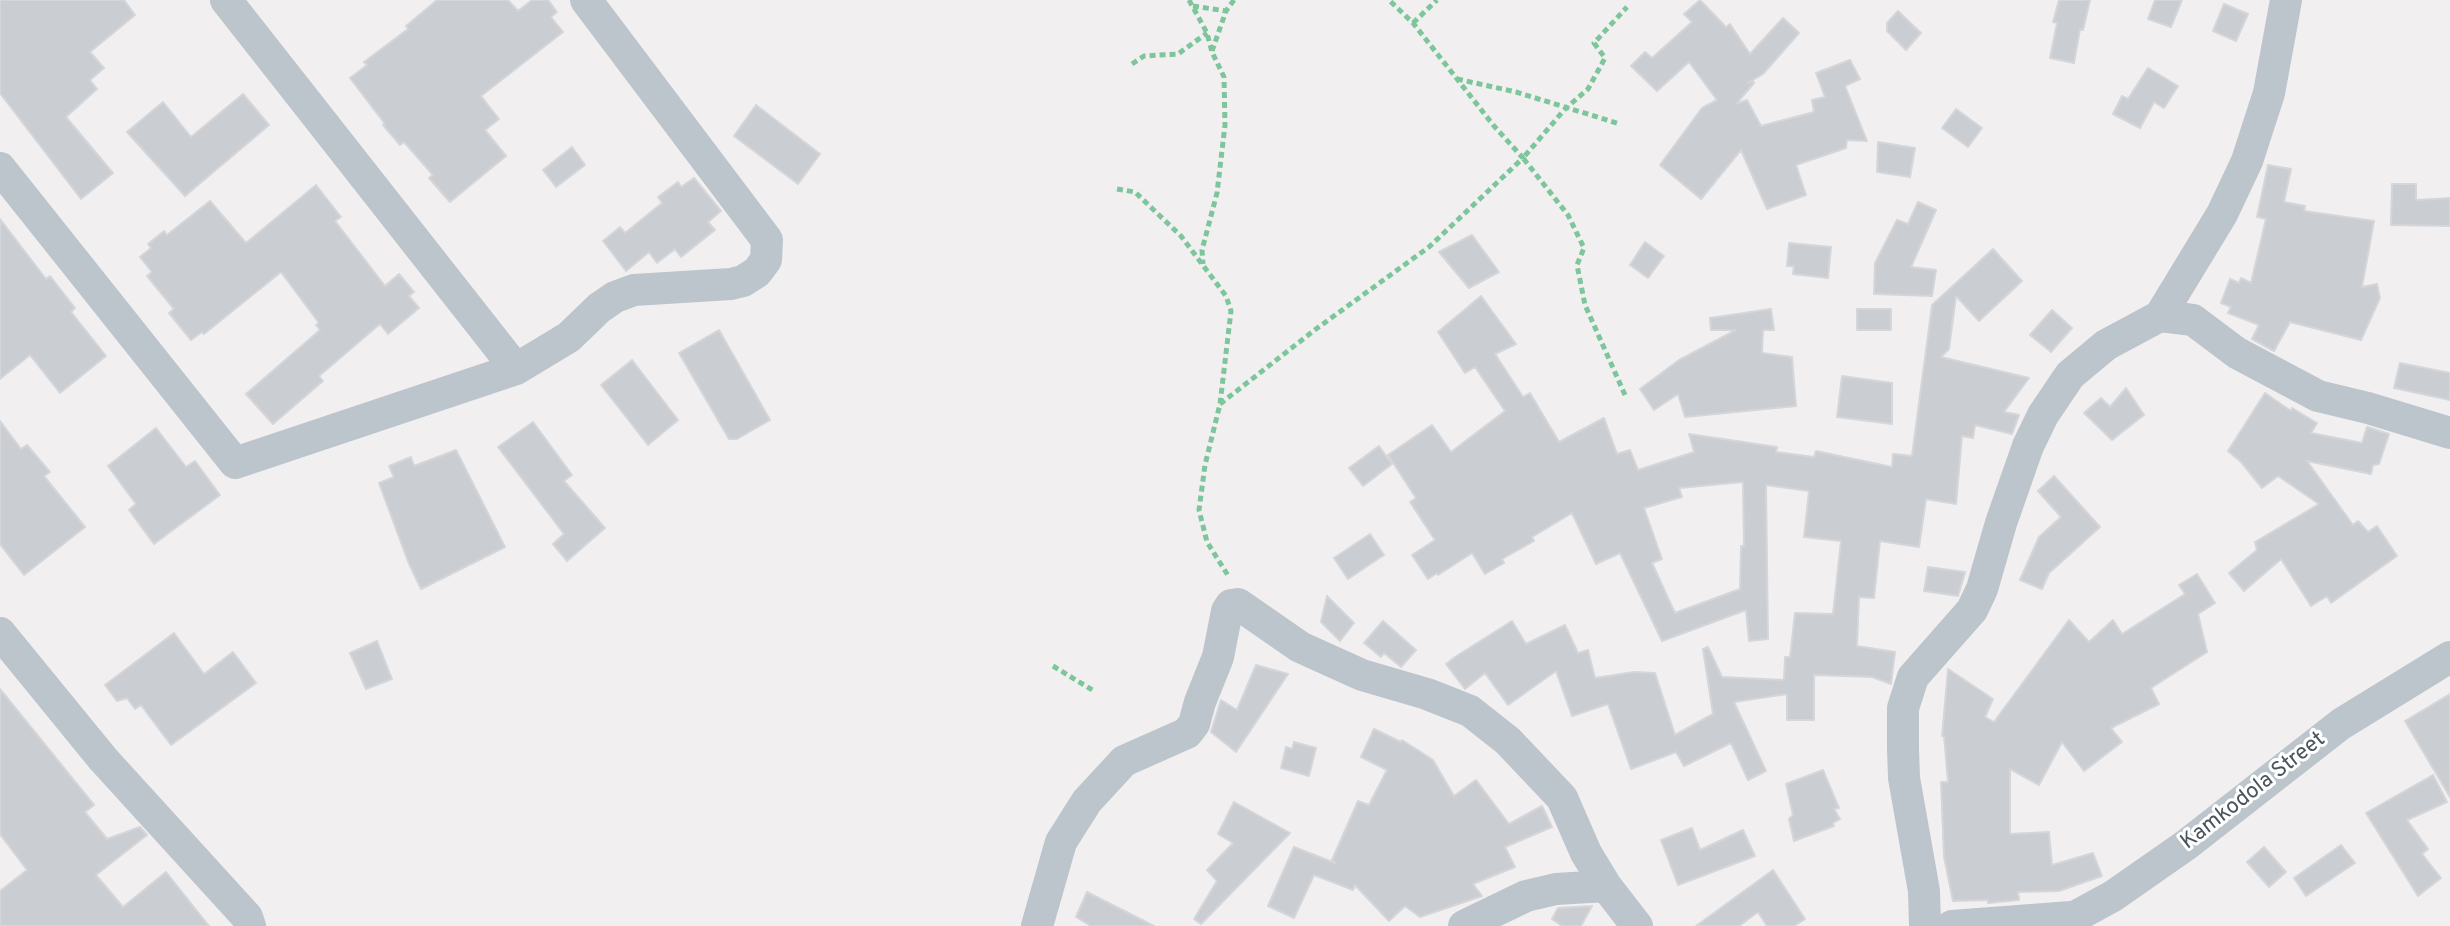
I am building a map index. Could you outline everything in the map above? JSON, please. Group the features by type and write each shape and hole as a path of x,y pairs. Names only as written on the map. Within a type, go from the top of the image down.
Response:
{"street":[{"path":"226,0 516,369"},
{"path":"0,168 235,463 516,369 569,337 615,297 634,290 731,284 757,272 766,260 767,240 586,0"},
{"path":"1925,926 1924,891 1904,778 1903,708 1913,677 1972,610 1982,589 1990,554 2028,446 2070,375 2106,345 2160,316 2222,214 2247,161 2269,93 2286,0"},
{"path":"2160,316 2193,320 2237,353 2318,396 2450,433"},
{"path":"1037,926 1061,842 1087,801 1124,761 1187,733 1194,724 1218,657 1227,611 1231,605 1245,606 1261,622 1312,652 1362,675 1427,694 1470,711 1508,741 1562,798 1586,853 1606,886 1637,926"},
{"path":"0,633 103,759 247,917 250,926"},
{"name":"Kamkodola Street","path":"2064,921 2113,896 2186,845 2341,724 2450,657"},
{"path":"1464,926 1526,896 1556,889 1606,886"},
{"path":"1952,926 2064,921"}],"path":[{"path":"1212,52 1226,11 1234,0"},
{"path":"1389,0 1413,23 1568,215 1584,248 1577,265 1585,305 1625,395"},
{"path":"1413,23 1437,0"},
{"path":"1190,3 1226,11"},
{"path":"1190,3 1207,33 1224,77 1225,125 1217,193 1202,250 1203,265"},
{"path":"1220,404 1429,247 1523,158 1600,72 1605,58 1594,43 1627,7"},
{"path":"1132,64 1144,56 1178,54 1207,33"},
{"path":"1456,78 1516,92 1620,124"},
{"path":"1117,189 1135,192 1181,236 1226,296 1231,311 1220,404 1205,465 1199,510 1207,542 1245,606"},
{"path":"1053,666 1094,691"}],"building":[{"path":"0,0 124,0 135,15 90,52 104,68 90,80 97,89 66,117 113,173 81,199 0,93"},
{"path":"437,0 508,0 518,11 532,0 548,0 557,12 551,17 563,32 481,96 499,119 485,130 506,156 450,202 429,178 433,175 404,142 400,145 383,125 350,78 367,65 364,62 408,29 406,26"},
{"path":"1700,0 1726,27 1730,24 1750,54 1783,18 1799,33 1763,74 1748,83 1754,83 1736,104 1747,100 1761,126 1814,112 1812,100 1825,97 1816,73 1850,60 1860,79 1845,86 1867,141 1847,140 1846,148 1796,165 1806,195 1767,209 1741,150 1701,199 1660,165 1702,108 1717,100 1689,62 1657,91 1631,66 1645,52 1652,58 1692,22 1684,14"},
{"path":"2059,0 2090,0 2083,30 2080,29 2074,63 2050,58 2057,23 2053,22"},
{"path":"2155,0 2182,0 2171,27 2148,19"},
{"path":"2224,4 2248,14 2236,41 2213,31"},
{"path":"1898,11 1921,33 1906,50 1887,31 1887,23"},
{"path":"2148,68 2178,86 2164,108 2154,102 2140,128 2113,114 2122,96 2128,99"},
{"path":"243,94 269,125 185,196 127,132 163,102 191,137"},
{"path":"756,105 820,154 798,184 734,136"},
{"path":"1956,109 1982,128 1968,147 1942,128"},
{"path":"1878,142 1915,148 1910,177 1877,172"},
{"path":"572,147 585,165 556,187 543,170"},
{"path":"2268,165 2291,169 2284,202 2305,206 2304,211 2374,221 2362,287 2377,284 2380,298 2361,340 2290,322 2274,351 2252,339 2259,325 2228,313 2231,307 2221,303 2230,279 2239,283 2241,278 2251,283 2266,219 2257,217"},
{"path":"694,178 721,211 708,222 715,230 681,257 675,249 657,263 649,252 626,271 603,241 620,227 625,233 662,203 658,197 678,182 681,187"},
{"path":"2392,184 2416,184 2416,200 2450,198 2450,226 2391,225"},
{"path":"316,185 341,217 335,221 385,286 399,274 414,292 409,296 419,308 388,334 380,324 319,376 323,381 273,424 246,394 320,330 316,325 319,323 281,272 204,334 202,332 191,340 169,313 174,309 147,276 152,272 140,257 151,248 148,244 164,231 167,235 210,201 246,243"},
{"path":"1918,202 1936,210 1911,267 1936,270 1932,296 1874,294 1875,263 1897,220 1908,224"},
{"path":"0,219 46,279 50,276 75,308 71,312 106,356 60,393 30,355 0,379"},
{"path":"1472,235 1499,272 1469,288 1439,252"},
{"path":"1645,242 1664,256 1648,278 1630,265"},
{"path":"1789,243 1831,247 1828,278 1793,274 1794,266 1787,266"},
{"path":"1993,249 2022,281 1979,321 1956,296 1949,349 1941,357 2029,378 2004,412 2019,415 2012,434 1975,425 1973,438 1962,436 1956,504 1926,499 1919,547 1880,541 1874,598 1859,597 1857,646 1895,652 1891,684 1872,677 1814,675 1814,720 1787,720 1787,694 1734,702 1766,771 1748,780 1731,743 1684,766 1676,752 1631,769 1608,704 1572,716 1556,671 1508,705 1485,673 1465,689 1446,664 1455,657 1512,621 1526,644 1565,625 1578,653 1588,650 1595,678 1634,672 1655,673 1675,735 1713,714 1703,649 1708,647 1722,677 1784,680 1785,657 1790,657 1795,613 1833,614 1841,541 1804,537 1809,491 1766,485 1768,639 1749,641 1746,610 1662,641 1620,553 1596,564 1572,513 1532,537 1534,541 1502,559 1504,563 1485,574 1472,553 1428,579 1412,555 1435,540 1410,502 1416,498 1388,455 1432,425 1451,452 1505,411 1475,367 1465,373 1438,332 1481,296 1516,344 1495,354 1523,397 1530,393 1559,442 1604,418 1617,454 1630,450 1638,470 1694,452 1689,434 1777,447 1776,452 1814,457 1816,451 1892,467 1893,454 1912,456 1932,305","holes":["1743,482 1744,546 1741,546 1740,589 1675,613 1652,563 1662,559 1644,508 1682,497 1679,488"]},
{"path":"1771,309 1774,330 1763,330 1762,353 1792,357 1796,406 1685,417 1678,394 1654,410 1640,389 1679,360 1736,330 1711,330 1710,318"},
{"path":"1857,309 1891,309 1891,330 1857,330"},
{"path":"2052,310 2072,328 2051,352 2030,335"},
{"path":"719,330 770,420 737,439 729,439 679,353"},
{"path":"632,360 678,420 648,445 601,385"},
{"path":"2400,363 2450,373 2450,400 2394,388"},
{"path":"1842,376 1892,383 1892,424 1837,417"},
{"path":"2126,388 2144,415 2112,440 2084,413 2101,398 2110,407"},
{"path":"2265,393 2291,411 2292,408 2317,423 2311,433 2362,443 2367,427 2389,434 2379,464 2373,465 2371,474 2307,461 2353,525 2358,521 2368,532 2377,526 2397,556 2331,603 2327,596 2311,606 2281,559 2244,591 2229,573 2257,550 2255,542 2319,504 2278,476 2262,488 2228,451"},
{"path":"0,421 21,449 27,445 50,472 44,476 85,527 24,575 0,544"},
{"path":"533,422 572,475 564,481 605,528 567,561 553,544 564,534 498,447"},
{"path":"156,428 186,467 195,461 220,495 154,544 129,510 136,504 108,466"},
{"path":"1379,446 1392,464 1363,486 1349,468"},
{"path":"456,450 505,547 421,589 379,483 394,477 389,466 411,457 414,466"},
{"path":"2054,476 2100,527 2049,573 2042,589 2020,580 2039,537 2061,517 2038,491"},
{"path":"1370,534 1384,555 1348,579 1334,558"},
{"path":"1928,567 1965,572 1958,596 1924,591"},
{"path":"2197,574 2215,603 2198,614 2207,652 2151,688 2159,704 2111,728 2122,742 2084,771 2062,742 2039,785 2010,769 2010,834 2049,832 2052,865 2093,853 2102,876 2059,891 2018,892 2019,900 1988,903 1988,900 1953,901 1944,857 1941,782 1948,782 1942,736 1948,669 1993,699 1985,717 1994,722 2069,620 2089,642 2113,620 2122,634 2185,594 2179,585"},
{"path":"1327,596 1354,623 1340,641 1321,622"},
{"path":"1383,621 1416,650 1401,667 1384,653 1381,657 1364,643"},
{"path":"174,633 204,674 233,652 256,683 171,745 141,705 135,709 127,698 117,701 105,685"},
{"path":"377,641 392,679 366,689 350,653"},
{"path":"1256,665 1288,674 1236,752 1211,732 1221,700 1237,710"},
{"path":"0,689 94,805 85,812 107,839 140,827 147,835 96,875 123,907 166,872 209,926 0,926 0,891 27,870 0,834"},
{"path":"2450,694 2450,797 2405,721"},
{"path":"1374,729 1402,740 1433,760 1454,796 1476,780 1509,824 1542,806 1552,827 1505,847 1515,867 1473,884 1482,896 1420,917 1405,906 1389,921 1355,885 1353,890 1314,875 1294,918 1268,906 1294,847 1335,863 1332,860 1358,801 1369,805 1387,770 1361,757"},
{"path":"1294,742 1316,748 1309,776 1281,768 1286,747 1292,749"},
{"path":"1823,770 1839,808 1834,809 1840,819 1833,823 1834,826 1794,841 1789,819 1793,815 1786,784"},
{"path":"2433,775 2447,802 2407,820 2428,849 2422,854 2441,878 2418,896 2366,813"},
{"path":"1234,802 1290,833 1201,924 1194,919 1217,881 1207,870 1233,843 1218,834"},
{"path":"1692,828 1700,850 1743,830 1755,856 1678,885 1661,840"},
{"path":"2341,845 2355,863 2306,896 2294,878"},
{"path":"2264,847 2286,872 2269,887 2247,862"},
{"path":"1773,870 1805,919 1794,926 1767,926 1758,912 1739,926 1696,926"},
{"path":"1087,892 1154,926 1091,926 1076,917"},
{"path":"1592,906 1581,926 1562,926 1552,919 1558,908"}]}
